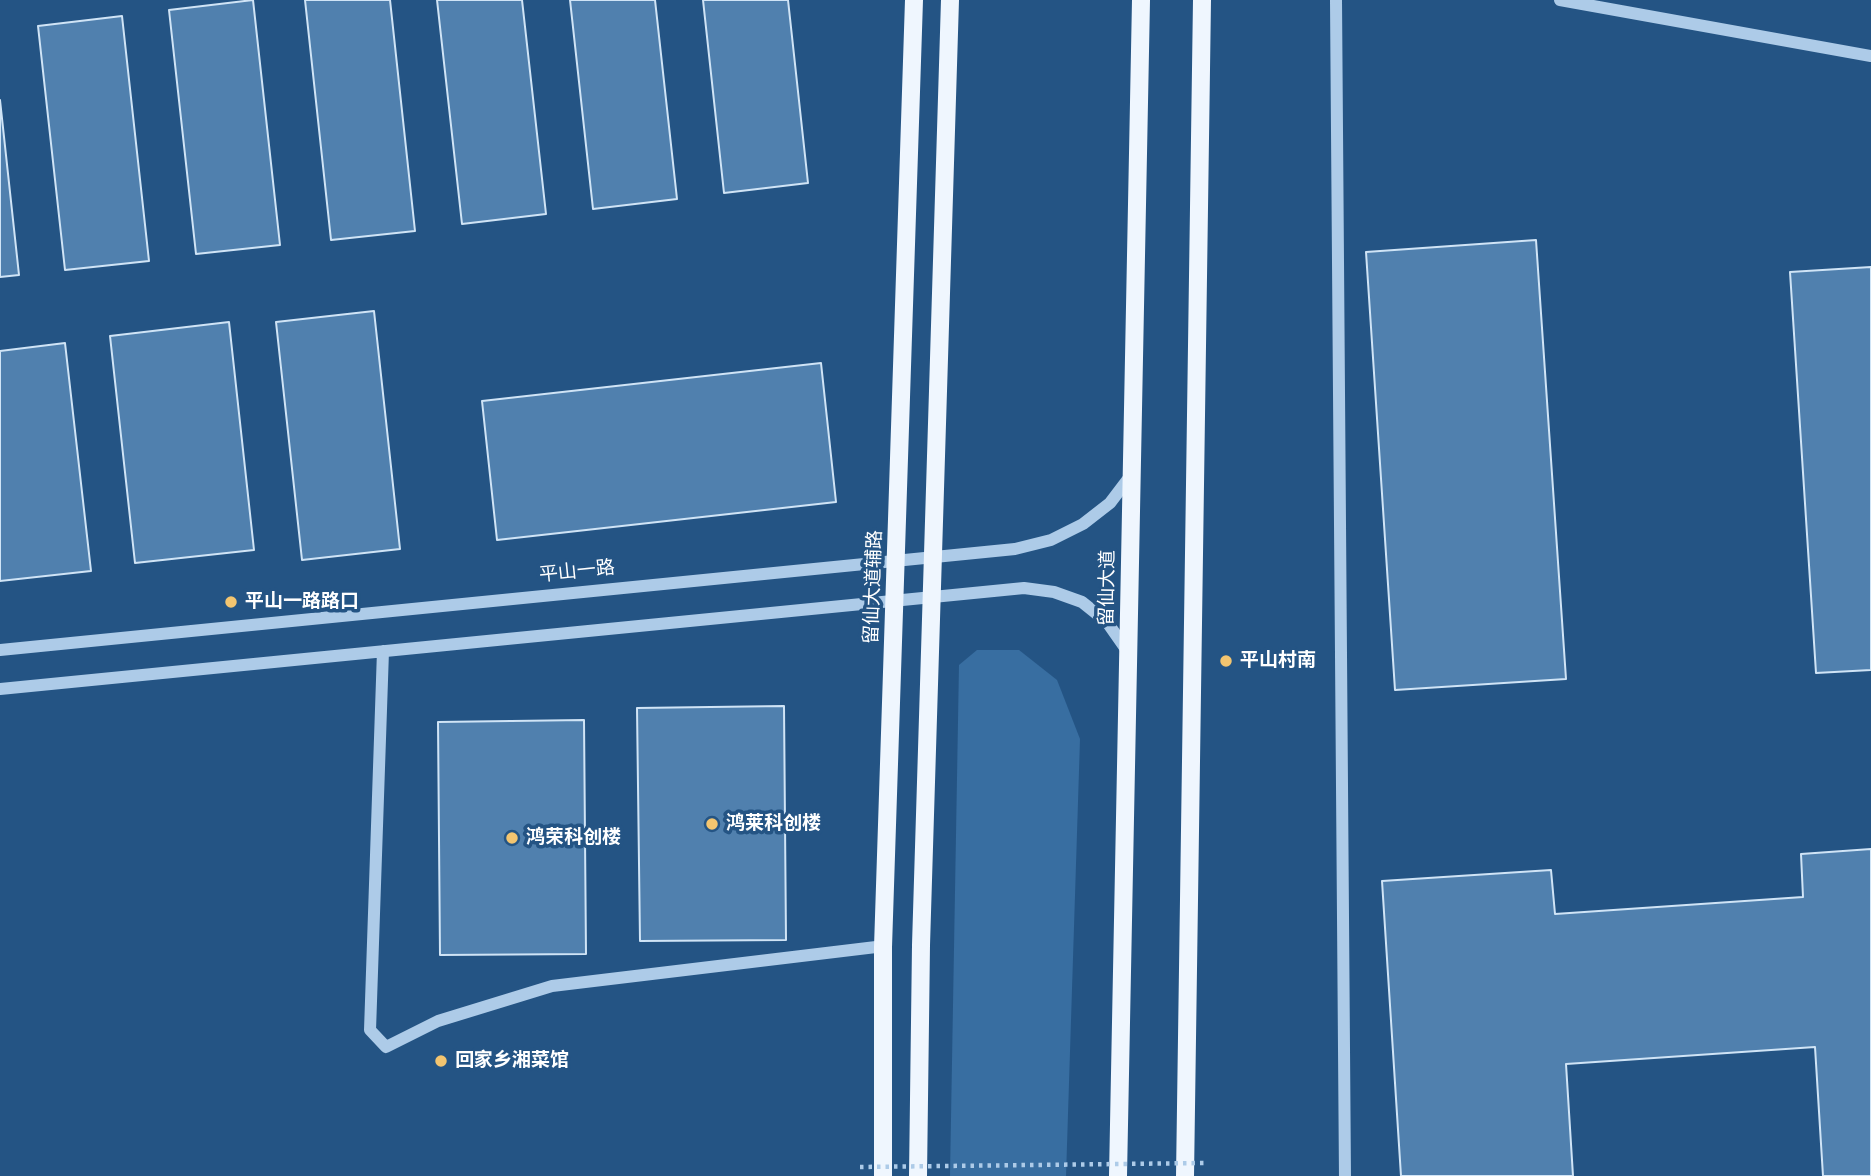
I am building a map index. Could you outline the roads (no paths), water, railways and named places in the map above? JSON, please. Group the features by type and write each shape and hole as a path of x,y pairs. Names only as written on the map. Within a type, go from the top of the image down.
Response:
{"main road":[{"name":"留仙大道辅路","path":"883,1176 883,947 914,0"},
{"path":"918,1176 950,0"},
{"name":"留仙大道","path":"1118,1176 1140,0"},
{"path":"1185,1176 1202,0"}],"street":[{"path":"1336,0 1345,1176"},
{"path":"1560,0 1871,56"},
{"name":"平山一路","path":"0,650 1015,549 1051,540 1083,524 1110,503 1132,474"},
{"path":"0,689 1024,589 1054,592 1082,602 1107,622 1128,652"},
{"path":"383,651 370,1030 386,1048 438,1021 552,986 876,947"}],"place":[{"name":"平山一路路口","path":"231,602"},
{"name":"平山村南","path":"1226,661"},
{"name":"鸿莱科创楼","path":"712,824"},
{"name":"鸿荣科创楼","path":"512,838"},
{"name":"回家乡湘菜馆","path":"441,1061"}]}
